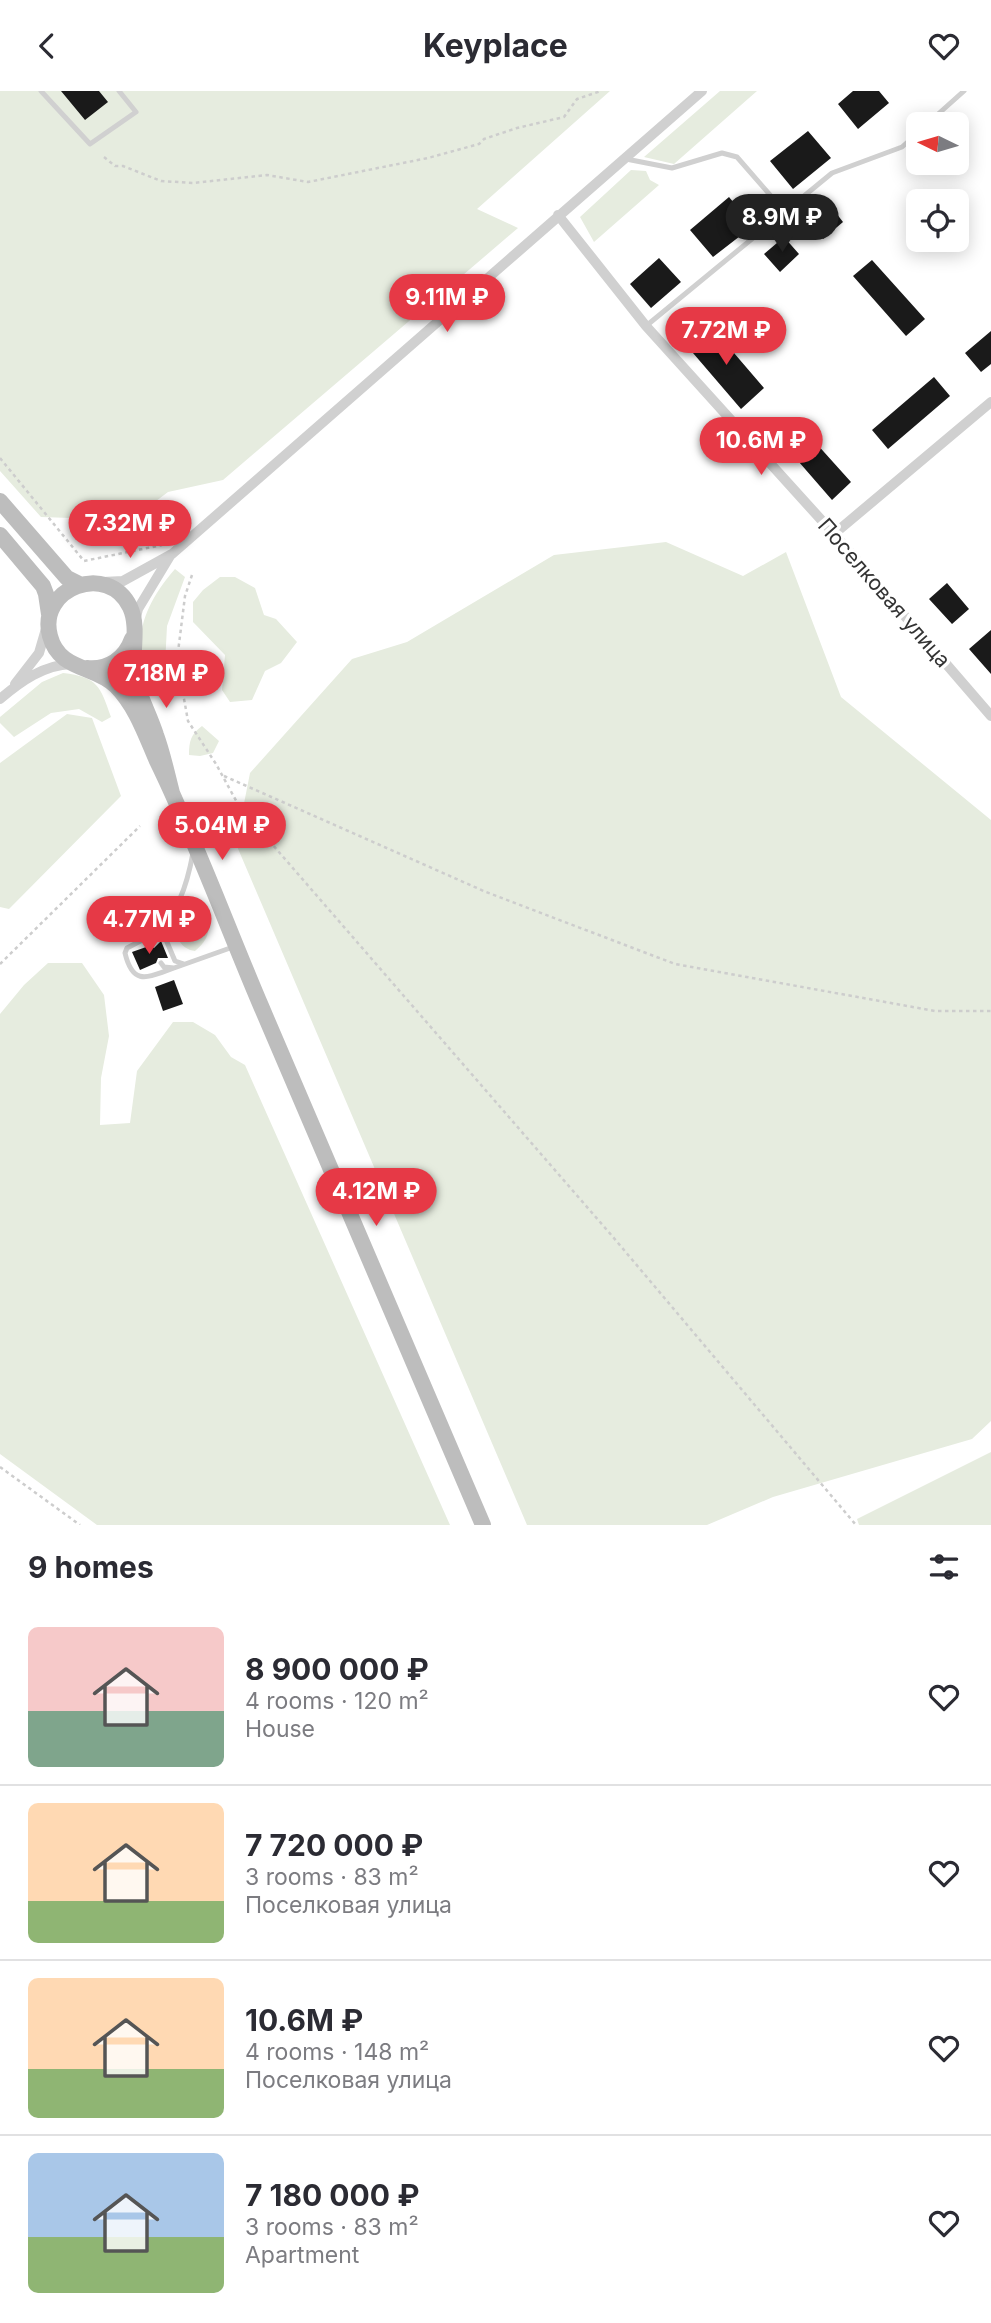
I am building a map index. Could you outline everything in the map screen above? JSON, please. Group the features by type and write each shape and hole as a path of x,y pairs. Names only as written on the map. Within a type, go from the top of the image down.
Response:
{"main road":[{"path":"0,501 63,573 86,584 108,586 126,601 133,615 135,679 156,735 172,793"},
{"path":"0,535 43,586 49,634 61,656 71,664 104,677 132,708 194,842 483,1525"},
{"path":"49,621 56,601 66,591 86,584"},
{"path":"71,664 91,669 109,665 128,649 134,630"}],"street":[{"path":"86,584 123,581 172,554 702,91"},
{"name":"Поселковая улица","path":"558,215 646,326 834,534 991,716"},
{"path":"834,534 991,402"},
{"path":"134,630 138,609 172,554"},
{"path":"0,699 39,653 49,621"},
{"path":"11,689 45,669 57,664 71,664"}],"lane":[{"path":"41,91 90,144 136,112 119,91"},
{"path":"940,112 964,91"},
{"path":"646,326 832,173 906,143"},
{"path":"626,159 672,168 723,153 737,157 784,211"},
{"path":"155,971 140,977 131,970 125,953 127,948 144,942 161,928 184,893 194,842"},
{"path":"161,928 175,961 185,964"},
{"path":"146,969 149,973 165,971 236,946"},
{"path":"161,963 174,968"}],"path":[{"path":"104,157 115,166 123,166 161,181 193,183 267,175 308,181 428,158 479,144 484,139 517,128 564,117 577,99 601,91"},
{"path":"0,458 84,561 162,545"},
{"path":"192,575 184,596 177,660 188,721 239,806 613,1237 856,1525"},
{"path":"223,776 486,892 675,964 935,1011 991,1011"},
{"path":"0,964 140,826"},
{"path":"0,1467 80,1525"}],"shaded area":[{"path":"0,91 610,91 477,209 518,228 223,480 168,492 131,520 41,517 0,471"},
{"path":"720,91 757,91 674,164 644,157"},
{"path":"631,170 646,171 650,180 659,185 594,242 580,217"},
{"path":"666,542 743,576 786,552 841,697 991,820 991,1421 972,1439 773,1497 707,1525 527,1525 236,844 250,773 352,659 407,642 554,555"},
{"path":"175,569 185,577 167,626 164,684 151,693 141,658 142,627 154,598"},
{"path":"220,577 235,577 255,588 264,615 276,619 297,642 281,663 265,671 252,700 230,702 222,690 225,655 193,622 193,602"},
{"path":"63,673 84,677 96,685 111,717 102,722 79,709 51,713 14,737 0,723 0,717 42,682"},
{"path":"67,714 92,718 121,796 9,909 0,907 0,763"},
{"path":"202,726 219,741 213,753 189,755 191,738"},
{"path":"190,906 205,911 208,923 204,942 195,951 183,946 173,927"},
{"path":"48,963 82,963 104,995 109,1036 101,1078 100,1125 130,1123 137,1071 173,1022 193,1022 215,1035 231,1057 245,1065 450,1525 97,1525 0,1454 0,1014 24,985"},
{"path":"991,1452 991,1525 859,1525 857,1519"}],"building":[{"path":"61,91 99,91 108,102 85,120"},
{"path":"853,91 879,91 889,103 858,129 838,104"},
{"path":"808,131 831,158 793,189 770,161"},
{"path":"729,197 753,226 713,257 690,230"},
{"path":"826,200 843,222 823,239 806,218"},
{"path":"784,237 799,254 780,272 764,254"},
{"path":"659,258 681,282 651,308 630,284"},
{"path":"872,260 925,319 906,336 853,276"},
{"path":"710,325 764,388 741,409 687,346"},
{"path":"991,331 991,364 981,372 965,353"},
{"path":"934,377 950,396 888,449 872,430"},
{"path":"797,422 851,482 832,500 779,439"},
{"path":"947,583 969,609 952,624 929,599"},
{"path":"991,630 991,674 969,649"},
{"path":"161,941 168,958 158,958 156,963 140,970 132,952 149,946 154,948"},
{"path":"174,980 183,1004 163,1011 155,987"}]}
